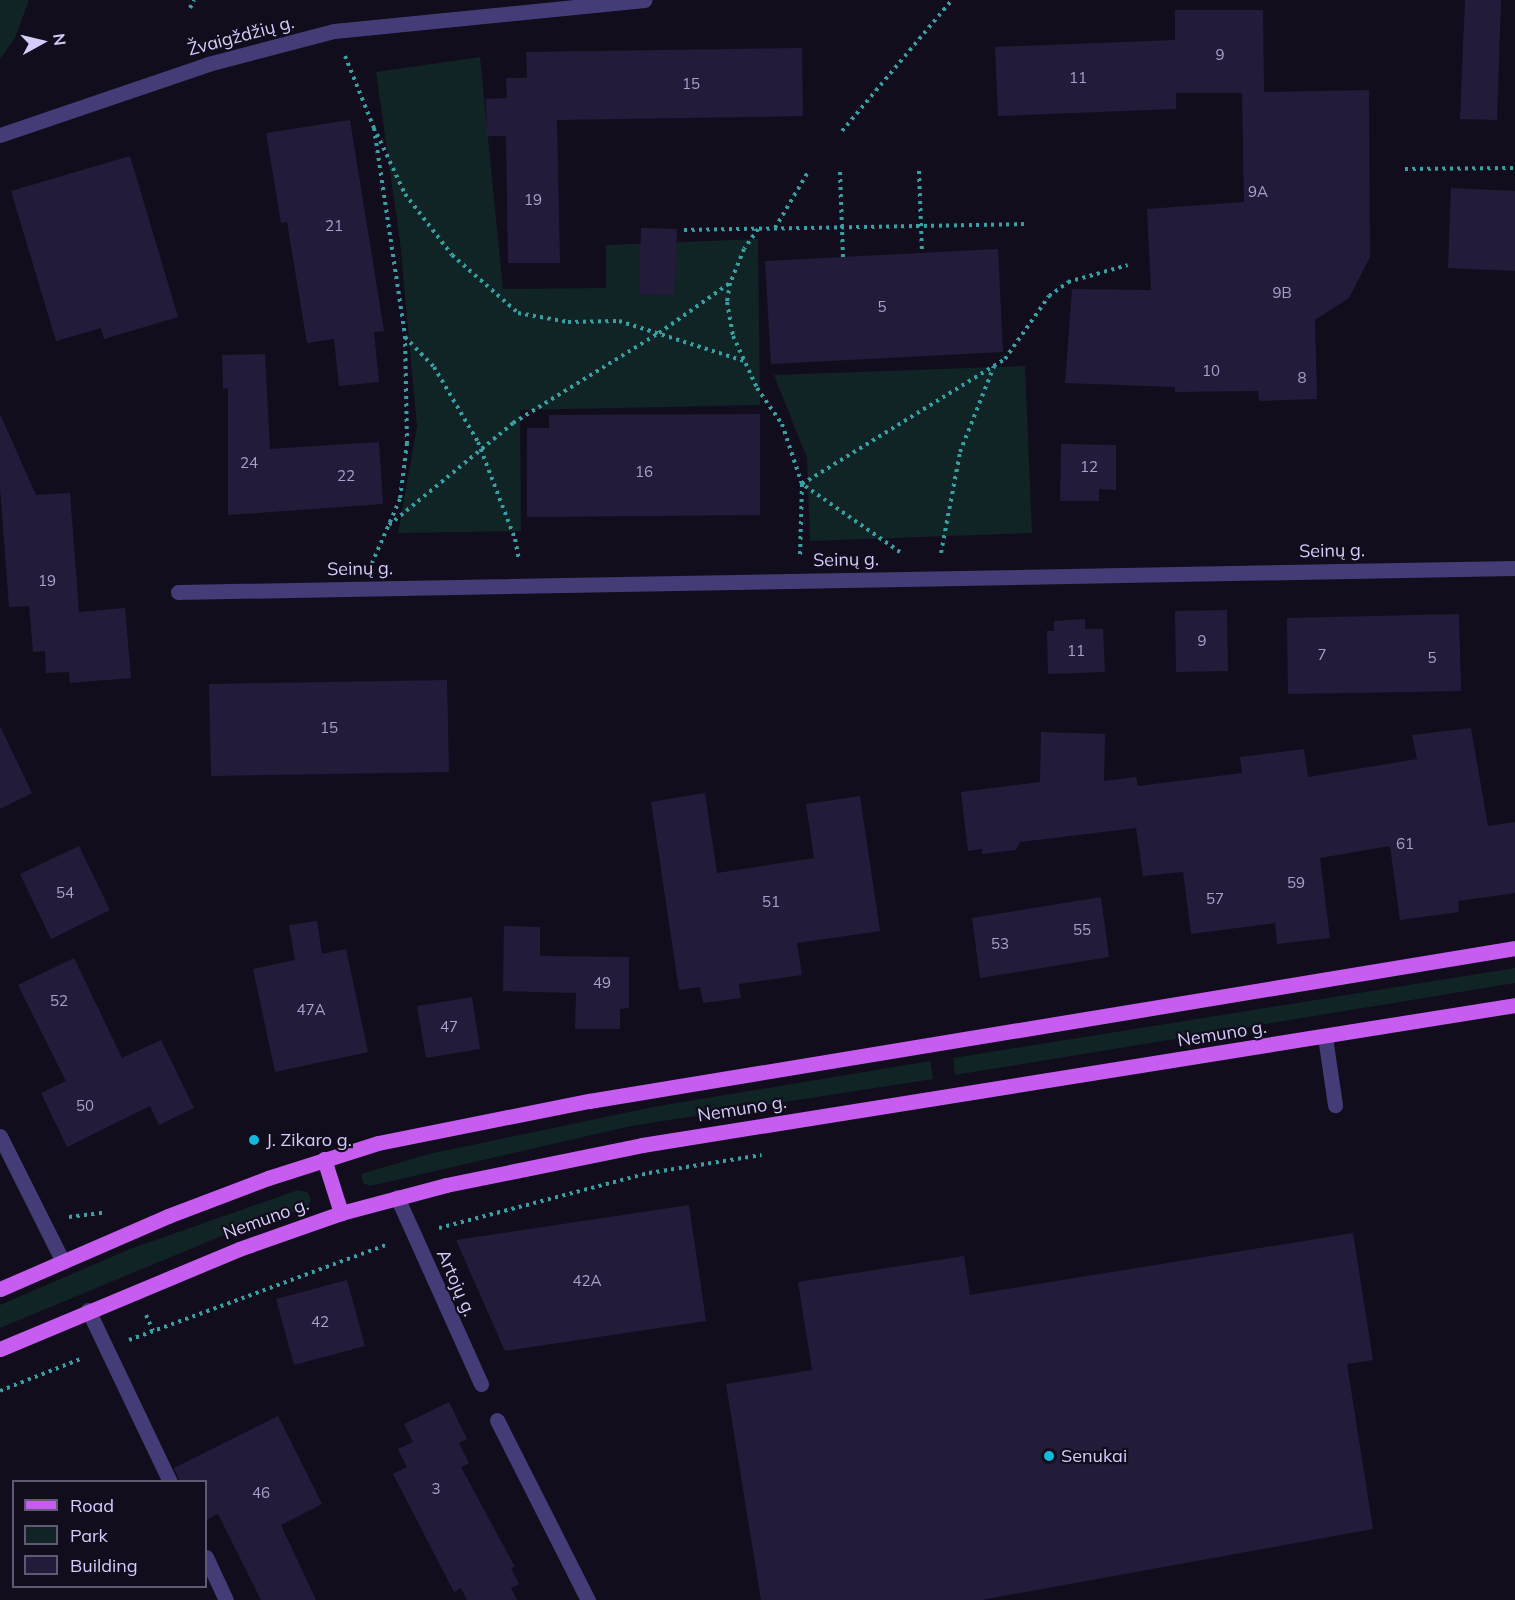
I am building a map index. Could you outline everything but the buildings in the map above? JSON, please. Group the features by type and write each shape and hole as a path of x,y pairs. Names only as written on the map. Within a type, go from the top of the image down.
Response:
{"main road":[{"name":"Nemuno g.","path":"0,1289 62,1260 168,1216 324,1159 378,1143 589,1101 1515,948"},
{"name":"Nemuno g.","path":"0,1349 88,1310 239,1249 341,1213 397,1197 642,1145 1515,1005"},
{"path":"324,1159 341,1213"}],"street":[{"name":"Žvaigždžių g.","path":"0,135 208,64 334,31 644,0"},
{"name":"Seinų g.","path":"178,591 1515,568"},
{"path":"1325,1037 1335,1105"},
{"path":"0,1136 62,1260"},
{"name":"Artojų g.","path":"397,1197 481,1384"},
{"path":"88,1310 169,1480"},
{"path":"497,1420 588,1600"},
{"path":"207,1559 226,1600"}],"path":[{"path":"190,8 194,0"},
{"path":"842,131 952,0"},
{"path":"334,31 374,128 405,194 452,255 518,313 568,322 619,321 744,361"},
{"path":"361,588 400,499 407,443 405,336 374,128"},
{"path":"1405,169 1515,168"},
{"path":"919,171 922,253"},
{"path":"775,228 808,172"},
{"path":"840,172 843,257"},
{"path":"684,230 1024,224"},
{"path":"758,229 744,249 730,283 727,302 733,336 757,388 782,424 802,484 799,580"},
{"path":"802,484 1005,359 1049,296 1062,287 1128,266"},
{"path":"388,526 513,423 659,333 730,283"},
{"path":"405,336 434,366 481,451 515,539 523,585"},
{"path":"802,484 937,578 960,452 994,366"},
{"path":"153,1331 414,1235 649,1173 768,1154"},
{"path":"0,1391 106,1348"}],"green space":[{"path":"0,0 29,0 15,38 0,59"},
{"path":"480,57 503,289 606,288 606,245 758,239 760,405 520,410 521,531 398,533 417,426 400,241 376,72"},
{"path":"1025,366 1032,533 810,541 807,458 774,375"},
{"path":"1515,968 1515,983 955,1075 953,1058"},
{"path":"930,1061 933,1079 631,1126 370,1186 363,1183 361,1174 429,1154 653,1107"},
{"path":"298,1190 307,1192 311,1199 308,1207 226,1234 0,1328 0,1305 130,1249"}],"place":[{"name":"J. Zikaro g.","path":"254,1140"},
{"name":"Senukai","path":"1049,1456"}]}
